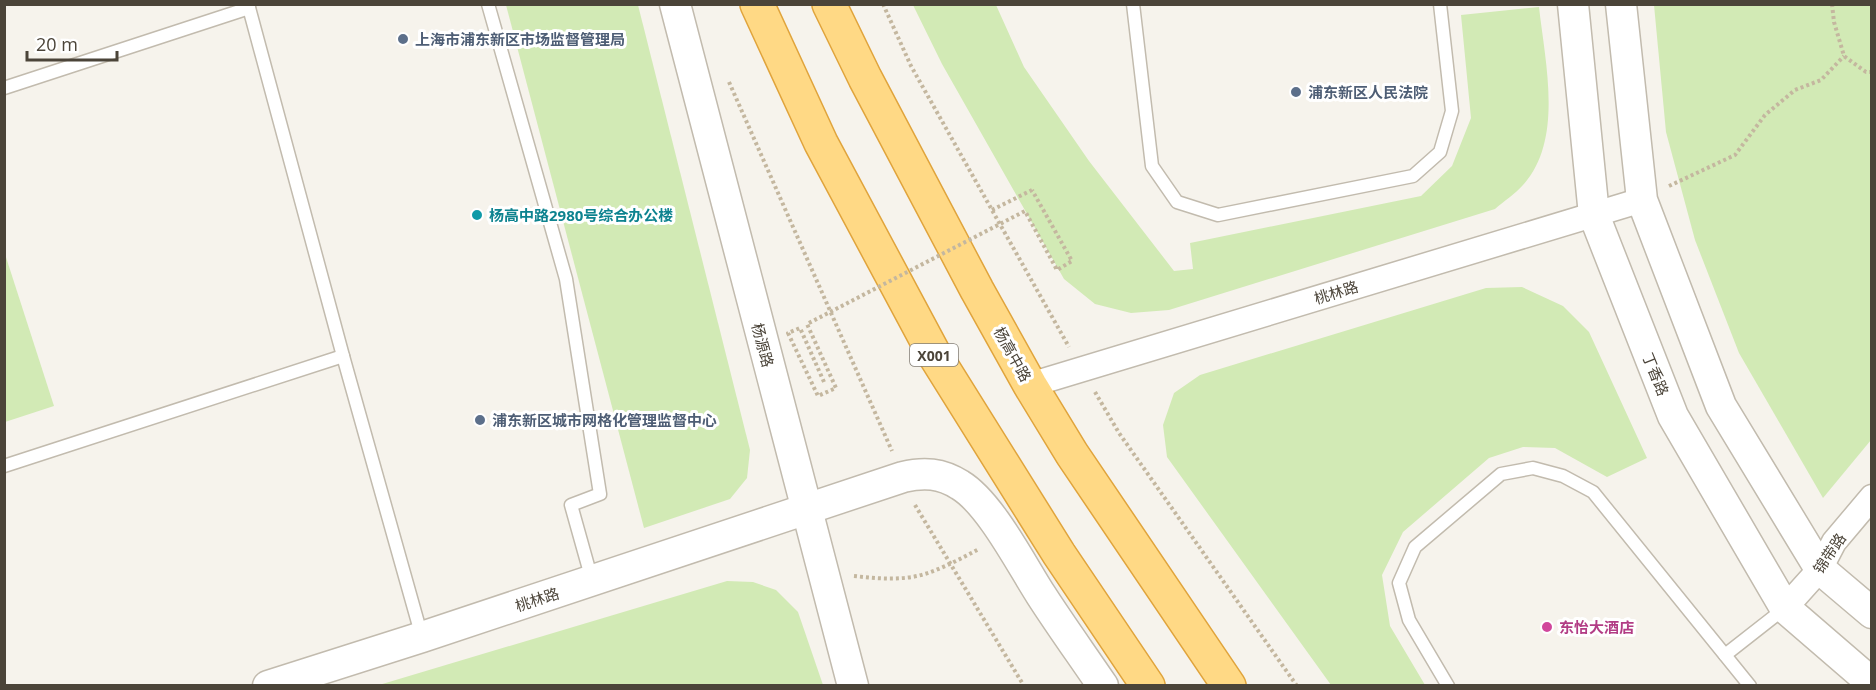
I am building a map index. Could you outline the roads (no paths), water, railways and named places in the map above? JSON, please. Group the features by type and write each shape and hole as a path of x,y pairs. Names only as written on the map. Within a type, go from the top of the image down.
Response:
{"highway":[{"name":"X001","path":"757,4 821,143 934,354 1059,554 1148,686"},
{"name":"杨高中路","path":"829,4 865,78 1030,385 1072,454 1229,686"}],"street":[{"name":"杨源路","path":"675,4 853,686"},
{"name":"丁香路","path":"1573,4 1594,215 1673,416 1785,608 1872,683"},
{"path":"1621,4 1642,200 1721,406 1820,569 1872,613"},
{"name":"桃林路","path":"1030,385 1642,200"},
{"name":"桃林路","path":"268,686 921,473 942,475 961,485 982,503 1103,686"},
{"name":"锦带路","path":"1785,608 1820,569 1834,542 1872,497"}],"lane":[{"path":"488,4 566,279 600,494 571,505 592,580"},
{"path":"1133,4 1152,166 1177,202 1218,215 1413,176 1440,152 1452,111 1440,4"},
{"path":"4,88 249,6 343,356 422,637"},
{"path":"4,466 343,356"},
{"path":"1448,686 1409,620 1399,584 1415,547 1501,474 1533,468 1563,476 1593,492 1750,686"},
{"path":"1725,655 1785,608"}],"place":[{"name":"上海市浦东新区市场监督管理局","path":"403,39"},
{"name":"浦东新区人民法院","path":"1296,92"},
{"name":"杨高中路2980号综合办公楼","path":"477,215"},
{"name":"浦东新区城市网格化管理监督中心","path":"480,420"},
{"name":"东怡大酒店","path":"1547,627"}]}
